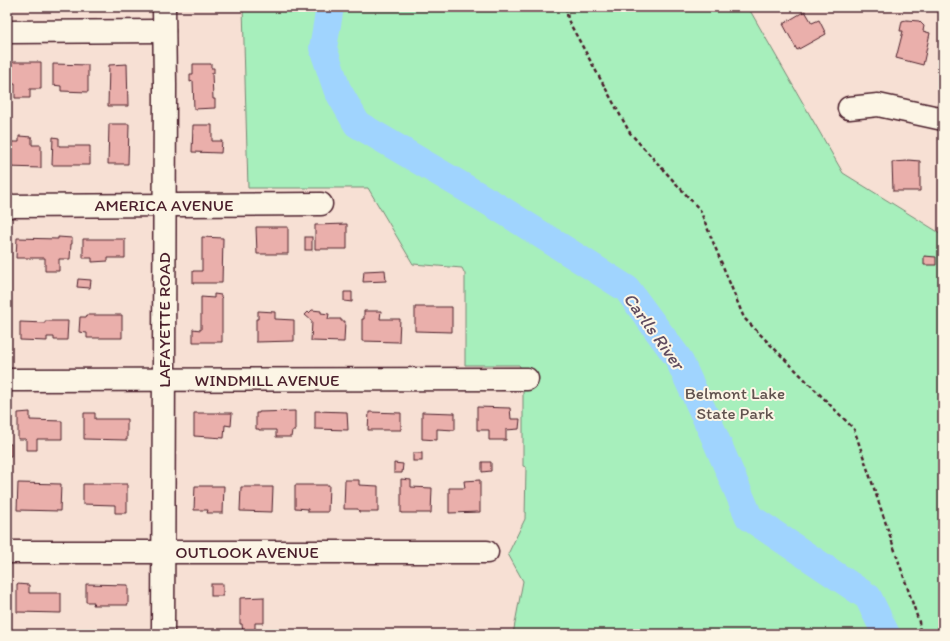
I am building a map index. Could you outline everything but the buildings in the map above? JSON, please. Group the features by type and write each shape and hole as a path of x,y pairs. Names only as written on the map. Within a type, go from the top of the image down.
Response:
{"street":[{"name":"LAFAYETTE ROAD","path":"164,7 164,634"},
{"path":"7,32 164,31"},
{"path":"848,108 878,105 943,119"},
{"name":"AMERICA AVENUE","path":"7,206 321,204"},
{"name":"WINDMILL AVENUE","path":"7,380 527,379"},
{"name":"OUTLOOK AVENUE","path":"7,552 487,552"}],"path":[{"path":"566,7 568,20 630,133 700,210 744,318 854,429 919,622 920,634"}],"green space":[{"name":"Belmont Lake State Park","path":"243,7 748,7 843,173 943,235 943,634 513,634 523,581 508,554 525,519 526,467 523,466 523,372 519,365 465,365 465,274 462,268 413,264 368,188 248,188"}],"waterway":[{"name":"Carlls River","path":"330,7 323,48 337,89 357,124 496,206 627,289 678,358 713,433 749,517 868,597 886,634"}]}
